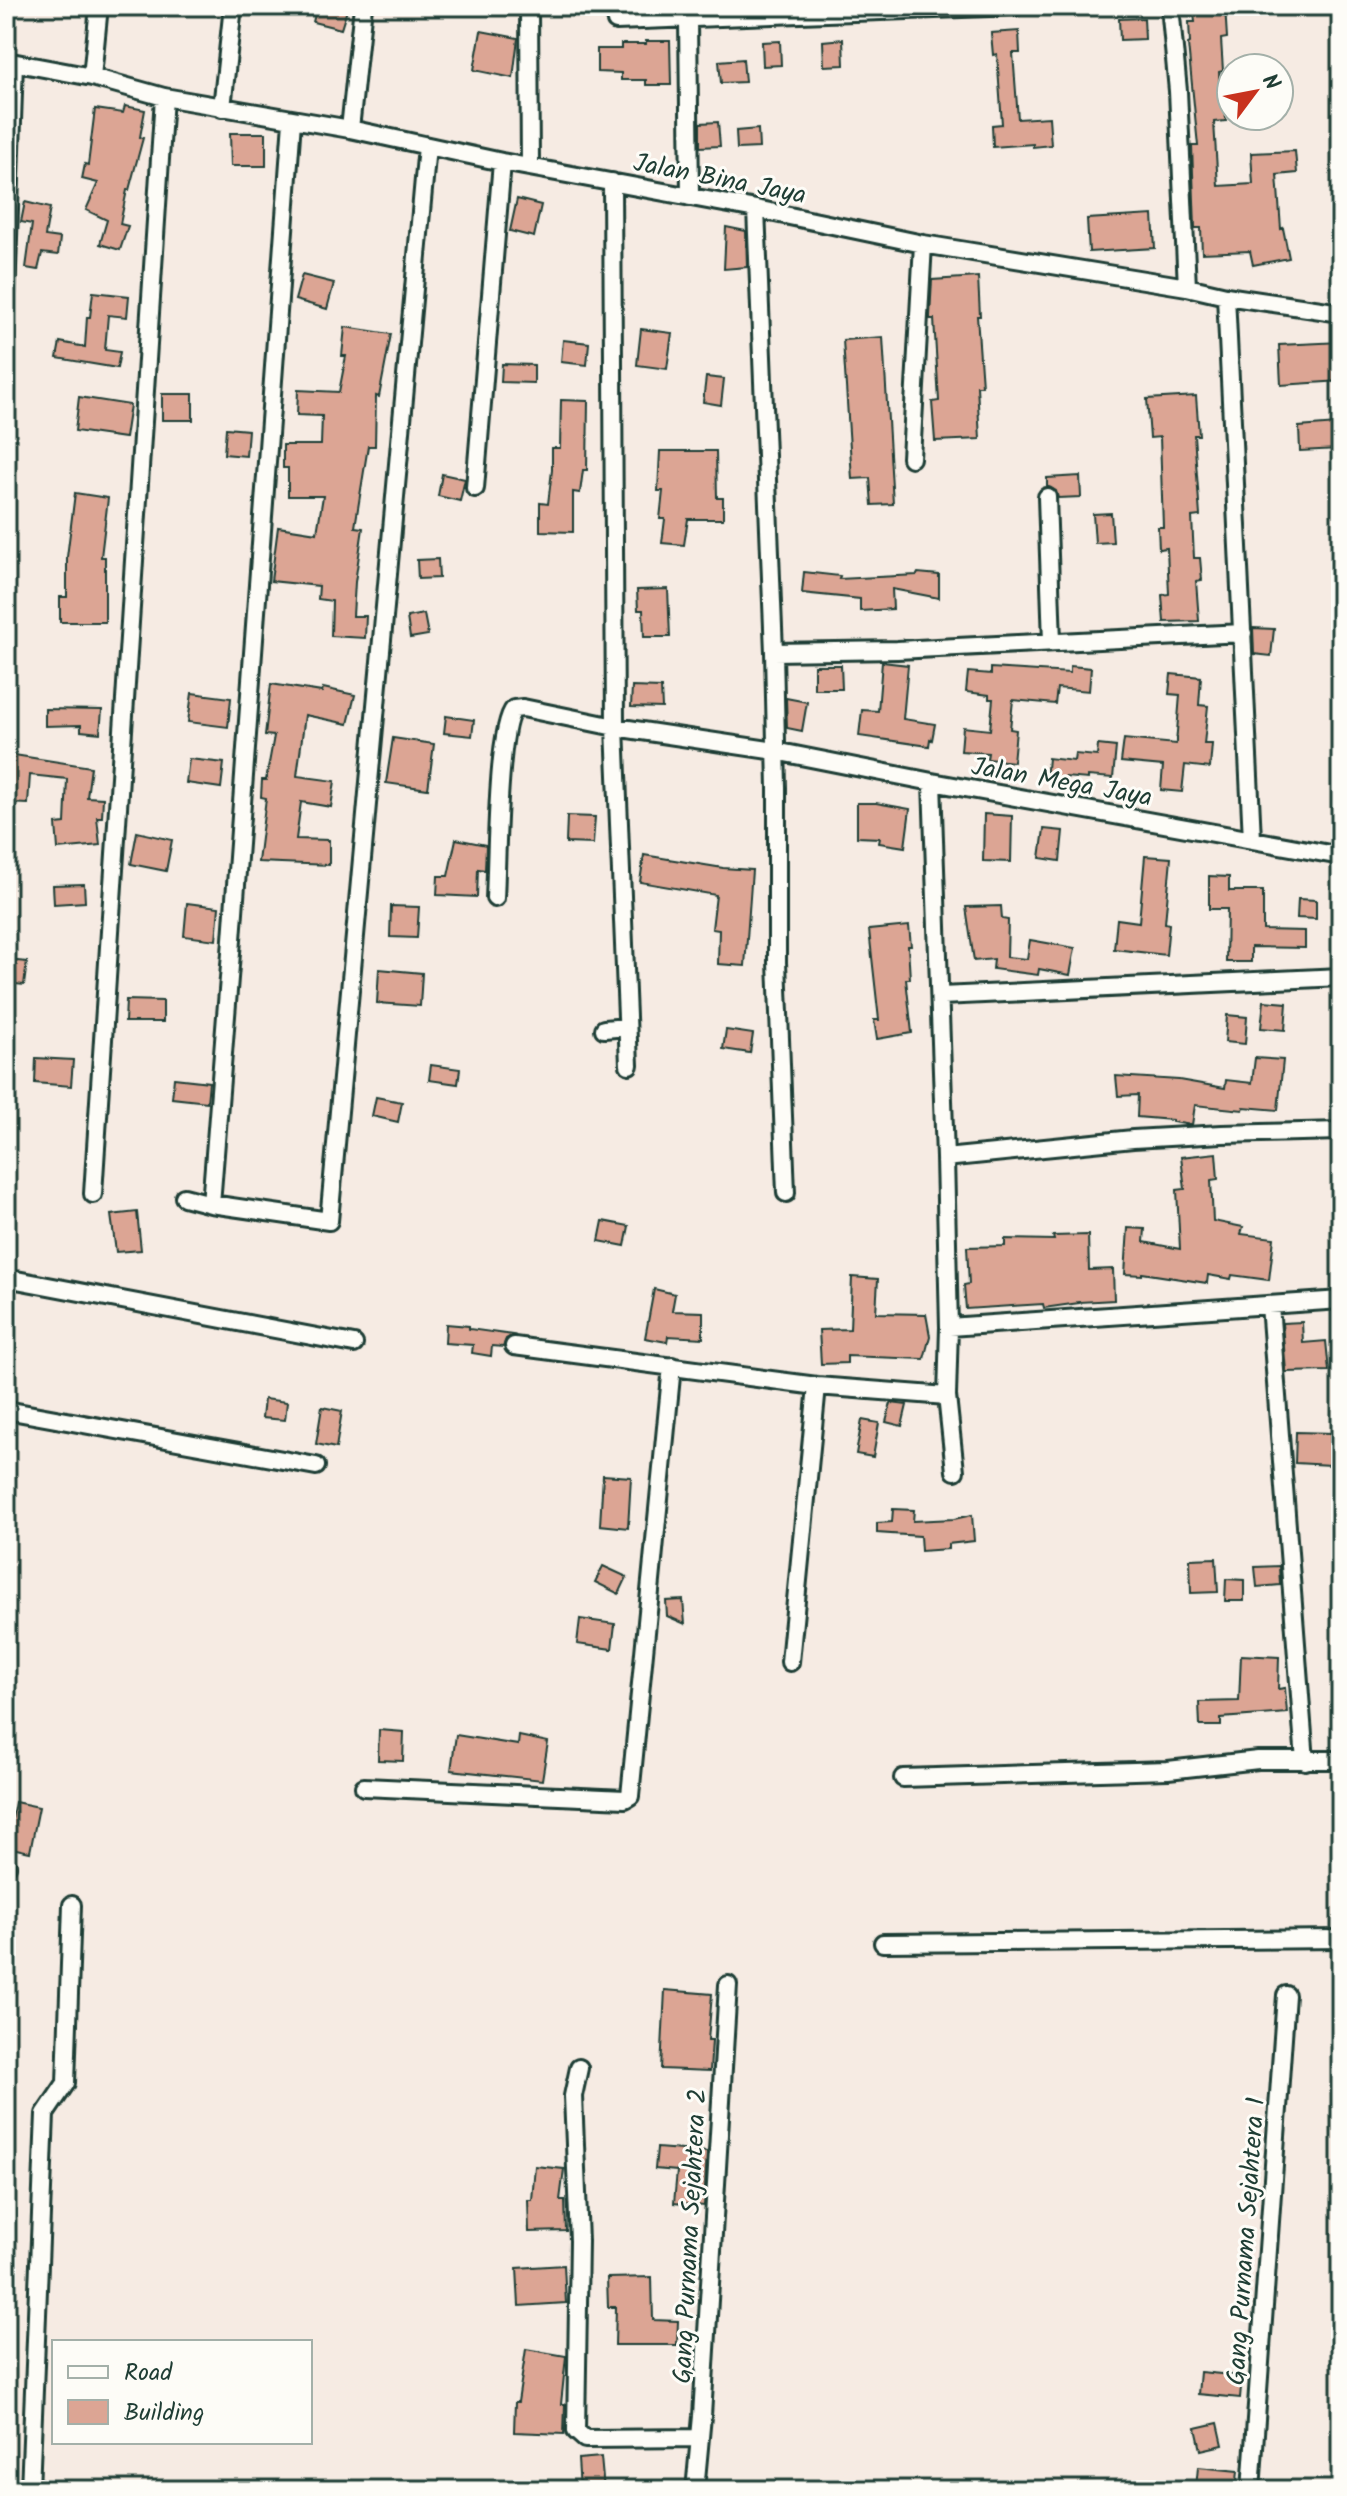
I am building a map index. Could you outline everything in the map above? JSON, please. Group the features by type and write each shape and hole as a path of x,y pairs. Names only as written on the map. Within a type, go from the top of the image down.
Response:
{"street":[{"path":"92,77 99,6"},
{"path":"222,108 233,6"},
{"path":"350,129 363,6"},
{"path":"529,6 530,167"},
{"path":"616,21 1016,6"},
{"path":"1170,6 1180,123 1187,287"},
{"path":"688,20 690,197"},
{"path":"6,296 10,62"},
{"name":"Jalan Bina Jaya","path":"10,62 92,77 164,97 350,129 502,162 756,209 923,244 1341,313"},
{"path":"93,1194 164,97"},
{"path":"211,1204 292,121"},
{"path":"184,1197 211,1204 329,1221 427,146"},
{"path":"475,488 502,162"},
{"path":"612,182 615,727 629,1065"},
{"path":"756,209 774,652 777,962 786,1193"},
{"path":"911,458 923,244"},
{"path":"1226,296 1252,839"},
{"path":"1047,497 1052,642"},
{"path":"774,652 897,650 1243,633"},
{"name":"Jalan Mega Jaya","path":"495,898 502,759 508,715 514,709 523,708 615,727 775,751 1341,856"},
{"path":"932,782 945,1158 949,1327 947,1396 955,1471"},
{"path":"941,996 1341,977"},
{"path":"604,1029 627,1027"},
{"path":"945,1158 1133,1139 1341,1131"},
{"path":"6,1278 354,1344"},
{"path":"949,1327 1341,1300"},
{"path":"1270,1305 1305,1761"},
{"path":"514,1346 817,1386 947,1396"},
{"path":"364,1787 625,1799 630,1796 672,1366"},
{"path":"790,1662 817,1386"},
{"path":"6,1410 316,1466"},
{"path":"903,1778 1168,1770 1258,1760 1341,1760"},
{"path":"30,2490 45,2114 66,2083 72,1905"},
{"path":"883,1943 1341,1939"},
{"name":"Gang Purnama Sejahtera 2","path":"695,2490 728,1985"},
{"name":"Gang Purnama Sejahtera 1","path":"1251,2490 1286,1995"},
{"path":"579,2068 573,2096 579,2241 576,2431 585,2439 699,2438"}],"building":[{"path":"317,6 347,10 341,29 313,22"},
{"path":"1193,6 1225,6 1227,38 1221,39 1222,52 1215,52 1214,122 1218,186 1253,184 1251,153 1295,151 1297,173 1277,175 1281,229 1289,258 1253,265 1250,251 1202,253 1201,228 1195,228 1192,146 1198,146 1188,44 1189,22 1195,22"},
{"path":"1144,18 1145,39 1120,40 1119,19"},
{"path":"481,31 518,38 513,78 474,70"},
{"path":"1019,31 1020,53 1013,53 1018,119 1049,117 1051,145 993,147 992,125 1002,124 997,54 993,55 991,33"},
{"path":"843,39 844,65 824,66 823,41"},
{"path":"646,41 670,41 671,85 646,85 646,80 621,80 621,73 597,72 597,49 621,49 621,44 646,44"},
{"path":"780,41 781,65 763,66 762,42"},
{"path":"743,59 745,82 721,83 719,61"},
{"path":"125,106 145,110 140,137 143,138 120,224 128,226 120,250 100,244 107,220 86,210 98,183 82,179 85,164 88,165 95,109 123,113"},
{"path":"718,122 720,146 700,147 700,123"},
{"path":"758,129 759,148 737,149 736,131"},
{"path":"230,133 266,133 266,166 231,166"},
{"path":"517,199 541,205 534,237 510,231"},
{"path":"25,202 50,208 45,236 60,238 58,255 42,253 38,270 26,268 32,224 21,222"},
{"path":"1153,215 1155,248 1089,252 1087,219"},
{"path":"726,227 746,231 747,267 724,269"},
{"path":"302,275 334,283 327,309 295,300"},
{"path":"978,277 980,316 977,316 982,386 977,386 980,439 935,441 932,402 939,401 934,319 930,319 932,280"},
{"path":"93,292 129,296 127,317 108,315 105,350 120,352 117,368 57,358 60,342 85,347"},
{"path":"345,327 391,334 379,397 376,396 375,446 368,446 355,527 363,528 353,616 366,616 365,638 331,636 332,601 318,599 319,586 271,581 278,527 317,533 323,496 288,496 288,468 283,468 283,445 321,445 322,416 297,415 298,390 339,392 346,356 342,356"},
{"path":"641,329 672,333 667,369 637,365"},
{"path":"883,337 893,504 872,505 870,478 852,479 843,340"},
{"path":"563,340 589,343 587,365 561,362"},
{"path":"1341,342 1341,381 1281,385 1279,345"},
{"path":"502,364 534,365 534,383 501,382"},
{"path":"706,377 724,379 721,405 703,402"},
{"path":"162,394 193,394 193,420 162,420"},
{"path":"1196,396 1199,435 1194,435 1200,516 1192,517 1194,558 1200,558 1202,580 1196,581 1199,621 1164,622 1162,595 1169,594 1167,548 1159,549 1158,527 1163,527 1160,437 1150,438 1147,399"},
{"path":"79,397 130,405 125,438 75,431"},
{"path":"561,400 588,401 587,470 583,470 580,493 573,492 573,532 540,531 540,503 548,504 552,448 560,448"},
{"path":"1337,424 1338,449 1300,451 1299,427"},
{"path":"226,428 248,430 246,456 224,454"},
{"path":"660,451 716,451 717,498 723,498 723,519 688,519 684,545 662,543 665,519 660,519 663,491 658,491"},
{"path":"442,474 465,479 460,501 438,496"},
{"path":"1080,476 1081,497 1058,498 1056,491 1047,486 1047,478"},
{"path":"75,493 108,498 101,557 105,557 105,622 60,622 60,597 67,597 67,557"},
{"path":"1111,513 1113,542 1095,543 1093,514"},
{"path":"438,559 439,578 418,579 417,560"},
{"path":"804,572 840,576 839,579 918,573 939,575 939,598 892,589 893,609 860,611 860,599 802,593"},
{"path":"668,589 670,637 644,637 643,610 638,610 637,590"},
{"path":"424,614 428,635 410,638 407,617"},
{"path":"1253,628 1274,629 1271,656 1254,654"},
{"path":"882,662 908,665 903,719 935,724 929,746 859,736 862,710 878,711"},
{"path":"814,665 841,665 842,689 814,689"},
{"path":"1070,666 1091,668 1089,691 1057,688 1055,704 1013,700 1010,729 1016,730 1013,762 987,759 988,753 961,751 963,727 990,730 993,699 989,699 989,695 966,692 968,672 991,674 991,668 1070,673"},
{"path":"1171,674 1201,677 1199,705 1208,706 1204,744 1212,744 1210,768 1185,765 1182,792 1161,790 1163,766 1121,762 1124,739 1176,744 1180,695 1169,694"},
{"path":"271,684 322,692 323,688 355,695 348,724 305,715 297,776 335,781 331,807 301,802 296,839 329,840 329,865 258,862 266,798 261,797 262,780 266,780 274,736 265,735"},
{"path":"632,687 661,688 662,708 631,707"},
{"path":"192,693 231,698 228,727 188,722"},
{"path":"786,698 807,702 802,731 787,728"},
{"path":"45,709 102,710 100,733 81,731 81,725 45,726"},
{"path":"446,716 474,720 472,736 444,733"},
{"path":"393,738 434,744 428,789 386,783"},
{"path":"1098,745 1116,747 1113,778 1088,776 1088,779 1065,777 1064,782 1046,780 1048,758 1074,761 1075,754 1097,756"},
{"path":"8,754 91,767 87,797 103,798 102,817 97,817 100,845 58,849 56,824 65,823 67,779 30,775 28,804 6,803"},
{"path":"189,759 224,763 221,788 186,783"},
{"path":"857,803 910,809 905,847 879,843 880,838 857,837"},
{"path":"984,814 1012,816 1011,862 983,861"},
{"path":"567,816 595,817 593,844 566,843"},
{"path":"1044,829 1063,831 1060,861 1040,858"},
{"path":"137,832 172,840 166,871 131,864"},
{"path":"456,839 486,845 485,870 478,869 477,897 437,895 438,876 448,876"},
{"path":"644,855 752,870 745,966 718,964 719,930 712,929 716,895 640,882"},
{"path":"1145,856 1171,858 1165,923 1169,924 1166,955 1114,949 1117,919 1139,922"},
{"path":"1209,876 1229,877 1229,891 1263,891 1263,930 1305,931 1305,948 1251,947 1251,962 1226,962 1227,909 1209,909"},
{"path":"84,884 85,902 54,904 53,885"},
{"path":"1298,899 1316,900 1316,919 1297,918"},
{"path":"187,903 219,907 216,940 184,936"},
{"path":"391,906 419,907 417,938 390,937"},
{"path":"1001,906 1002,919 1008,920 1007,957 1027,959 1030,940 1075,948 1070,975 1039,969 1038,975 993,969 994,959 974,961 966,907"},
{"path":"909,926 910,979 906,979 912,1033 877,1039 874,1020 879,1020 869,930"},
{"path":"6,960 27,962 24,985 6,983"},
{"path":"379,969 422,973 420,1006 377,1003"},
{"path":"126,1000 163,1001 163,1022 125,1022"},
{"path":"1264,1001 1287,1003 1285,1030 1261,1028"},
{"path":"1227,1015 1247,1017 1245,1044 1225,1042"},
{"path":"726,1030 753,1034 750,1053 723,1049"},
{"path":"36,1058 73,1060 71,1086 35,1083"},
{"path":"1255,1058 1283,1060 1278,1110 1195,1105 1192,1125 1137,1117 1138,1095 1118,1096 1116,1076 1179,1080 1225,1088 1226,1080 1252,1083"},
{"path":"431,1065 460,1069 458,1084 429,1080"},
{"path":"174,1078 209,1082 207,1102 172,1098"},
{"path":"376,1097 402,1102 398,1122 372,1116"},
{"path":"1216,1153 1218,1179 1211,1180 1213,1221 1243,1227 1241,1234 1274,1238 1269,1280 1208,1275 1207,1283 1142,1273 1125,1274 1128,1228 1145,1229 1144,1242 1180,1249 1177,1190 1185,1189 1181,1157"},
{"path":"137,1212 141,1250 116,1252 111,1215"},
{"path":"603,1221 629,1226 625,1246 599,1241"},
{"path":"1088,1235 1089,1270 1113,1269 1114,1300 1044,1308 1043,1304 966,1309 964,1285 969,1284 967,1247 1005,1246 1005,1239 1054,1240 1053,1236"},
{"path":"852,1277 878,1279 876,1313 926,1314 930,1336 924,1359 847,1356 847,1363 821,1364 819,1330 850,1329"},
{"path":"654,1289 675,1294 672,1311 703,1312 703,1338 668,1336 667,1342 645,1338"},
{"path":"1302,1322 1303,1343 1326,1341 1329,1371 1286,1372 1282,1323"},
{"path":"446,1324 513,1335 506,1339 503,1347 492,1346 491,1356 472,1353 473,1345 445,1343"},
{"path":"264,1399 287,1402 285,1420 262,1418"},
{"path":"891,1403 907,1405 902,1426 886,1422"},
{"path":"322,1407 342,1411 336,1448 316,1444"},
{"path":"862,1420 879,1423 873,1457 856,1454"},
{"path":"1296,1432 1332,1433 1332,1436 1341,1438 1341,1459 1332,1458 1331,1465 1295,1463"},
{"path":"603,1475 631,1477 628,1528 600,1525"},
{"path":"893,1509 914,1510 913,1521 972,1515 974,1541 948,1544 948,1549 921,1551 920,1536 877,1533 877,1523 892,1522"},
{"path":"1216,1558 1218,1592 1191,1593 1190,1559"},
{"path":"603,1566 627,1577 619,1594 595,1582"},
{"path":"1279,1566 1280,1585 1257,1587 1255,1567"},
{"path":"1226,1579 1244,1580 1244,1601 1225,1601"},
{"path":"683,1600 685,1624 667,1616 666,1601"},
{"path":"580,1619 615,1624 612,1649 577,1644"},
{"path":"1241,1655 1279,1657 1278,1689 1285,1688 1287,1713 1221,1718 1221,1726 1200,1726 1199,1702 1239,1701"},
{"path":"379,1730 404,1732 403,1761 378,1760"},
{"path":"456,1735 518,1745 519,1736 548,1742 542,1780 451,1770"},
{"path":"15,1802 39,1807 30,1852 7,1847"},
{"path":"665,1990 712,1994 708,2040 712,2040 710,2071 661,2069"},
{"path":"657,2148 707,2152 704,2206 674,2203 677,2171 655,2169"},
{"path":"535,2166 564,2169 560,2200 565,2200 566,2231 529,2232 528,2200 532,2200"},
{"path":"564,2265 566,2303 519,2306 517,2268"},
{"path":"652,2277 653,2320 678,2321 677,2345 615,2345 616,2307 608,2307 607,2278"},
{"path":"526,2349 566,2356 561,2404 565,2404 564,2434 514,2432 515,2402 518,2402"},
{"path":"1200,2372 1242,2376 1240,2398 1198,2394"},
{"path":"1218,2423 1223,2445 1201,2450 1196,2428"},
{"path":"601,2457 604,2490 580,2490 578,2459"},
{"path":"1198,2467 1238,2471 1236,2490 1196,2488"}]}
